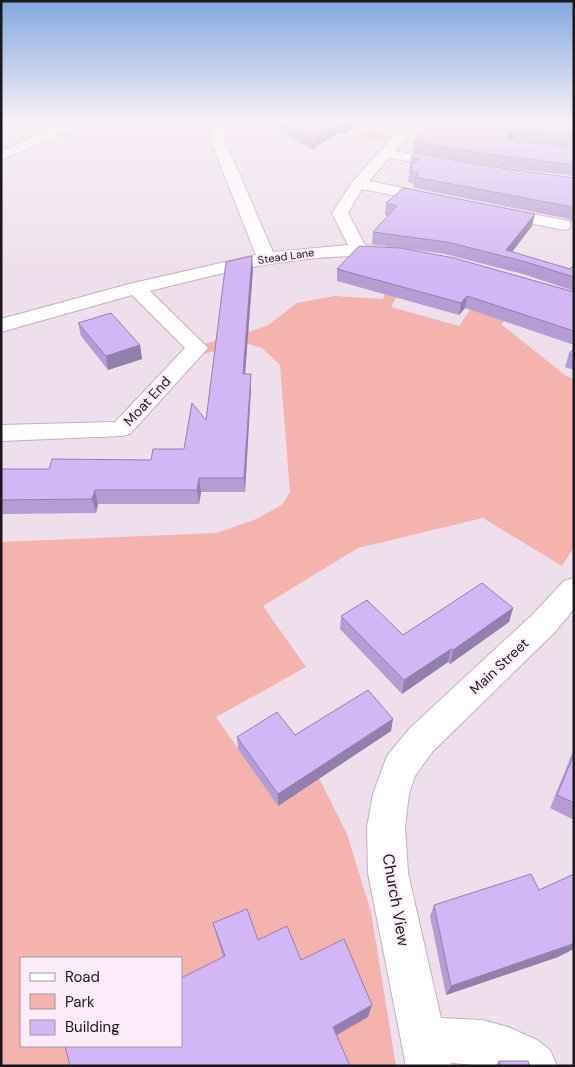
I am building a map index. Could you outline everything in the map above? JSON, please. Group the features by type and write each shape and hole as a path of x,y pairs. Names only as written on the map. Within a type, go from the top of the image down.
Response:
{"street":[{"path":"230,171 266,257"},
{"path":"359,249 340,213 358,184 370,171"},
{"path":"358,184 451,202"},
{"path":"479,208 563,226"},
{"name":"Stead Lane","path":"1,326 136,288 266,257 324,250 359,249 414,254"},
{"name":"Moat End","path":"1,433 122,429 197,348 136,288"},
{"name":"Main Street","path":"420,740 544,623 574,589"},
{"name":"Church View","path":"420,740 400,768 391,794 386,827 388,873 426,1054"},
{"path":"426,1054 480,1041 507,1048 534,1066"}],"green space":[{"path":"389,280 405,282 391,307 459,326 487,285 528,300 501,324 566,376 574,379 574,547 562,566 483,518 358,548 263,606 306,667 216,717 238,749 319,778 347,834 371,912 396,1066 1,1066 1,542 216,533 254,520 282,505 290,492 280,365 262,348 244,343 186,359 196,346 268,325 297,303 334,296 383,299"}],"building":[{"path":"409,171 522,171 574,178 574,209 572,207 415,177 419,173"},
{"path":"403,188 535,214 506,250 570,269 574,265 574,277 526,262 447,242 373,232 397,206 386,203"},
{"path":"359,246 400,248 454,258 574,292 574,331 467,296 461,303 337,269"},
{"path":"252,256 243,374 251,374 244,478 199,478 197,490 95,490 92,499 1,500 1,469 49,469 52,459 151,460 153,449 184,449 192,403 206,420 226,262"},
{"path":"111,313 140,345 106,356 78,323"},
{"path":"574,348 574,356 569,354"},
{"path":"482,583 513,608 453,650 451,649 404,680 341,616 367,600 403,635"},
{"path":"368,690 393,719 278,794 237,737 277,712 295,735"},
{"path":"574,754 574,803 557,795"},
{"path":"531,874 539,890 574,874 574,943 451,986 434,905"},
{"path":"247,909 258,940 287,926 301,960 344,939 372,1005 333,1027 350,1066 70,1066 65,1047 182,1047 182,978 225,956 213,923"},
{"path":"499,1061 528,1061 530,1066 501,1066"}]}
